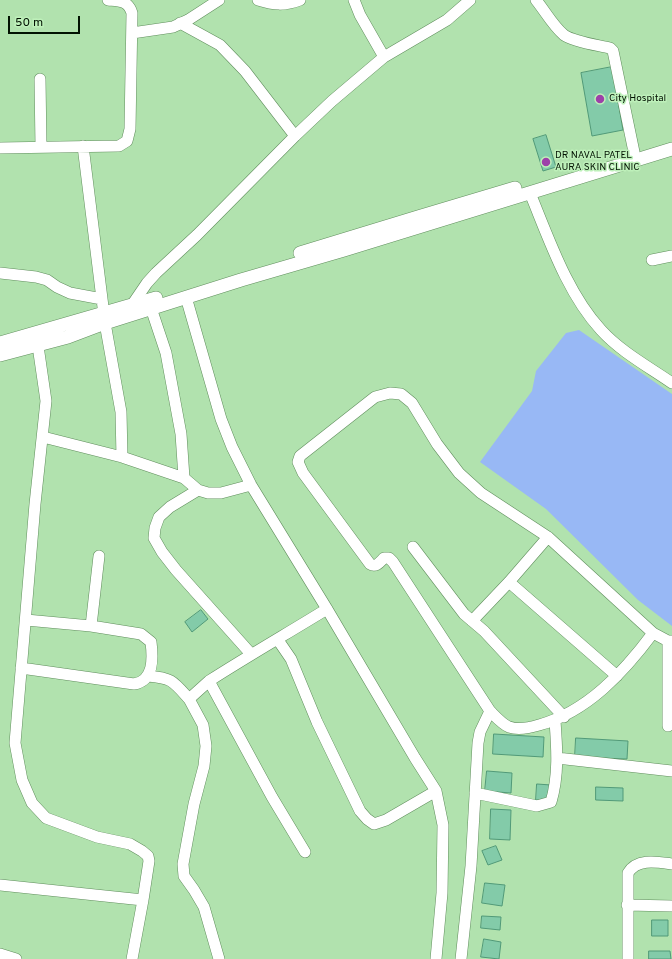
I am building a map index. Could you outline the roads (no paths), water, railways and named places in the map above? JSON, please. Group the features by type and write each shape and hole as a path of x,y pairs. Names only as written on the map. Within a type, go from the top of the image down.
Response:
{"main road":[{"path":"0,355 68,337 132,305 418,216 672,140"},
{"path":"0,343 151,308 672,149"}],"street":[{"path":"0,148 119,146 127,141 130,129 132,13 130,7 124,1 108,0"},
{"path":"132,33 173,27 218,0"},
{"path":"258,0 273,5 285,4 300,0"},
{"path":"354,0 360,15 384,57"},
{"path":"132,305 147,283 332,101 384,57 447,20 470,0"},
{"path":"536,0 556,27 565,35 576,40 610,48 613,51 634,152"},
{"path":"180,23 220,45 246,71 295,136"},
{"path":"40,79 41,147"},
{"path":"83,146 102,299 121,412 122,457"},
{"path":"530,193 569,282 589,315 602,331 620,347 672,383"},
{"path":"652,260 672,256"},
{"path":"0,273 36,277 47,280 70,293 102,299"},
{"path":"186,297 221,419 232,447 251,485 436,791 443,825 442,893 436,959"},
{"path":"151,308 166,353 181,434 184,478"},
{"path":"38,346 46,402 35,504 15,743 22,780 32,803 46,818 97,837 130,844 148,856 149,861 144,900 132,959"},
{"path":"653,633 637,654 617,676 588,700 559,719 532,727 518,728 507,726 490,711 390,558 384,558 377,565 370,564 303,473 298,462 300,456 374,397 390,392 401,394 412,403 437,444 459,473 481,493 548,537 653,633 670,641 668,726"},
{"path":"43,437 122,457 184,478 198,490 208,493 221,494 251,485"},
{"path":"198,490 170,507 159,517 154,528 154,538 162,552 176,570 251,654"},
{"path":"472,621 509,582 548,537"},
{"path":"413,547 464,614 484,631 559,719 554,791 551,802 537,806 475,793"},
{"path":"91,626 99,556"},
{"path":"509,582 617,676"},
{"path":"189,699 209,681 327,609"},
{"path":"21,668 134,684 142,683 148,676 152,654 151,642 141,634 91,626 26,620"},
{"path":"278,640 291,659 317,722 360,811 367,819 374,824 386,820 436,791"},
{"path":"148,676 170,679 189,699 203,725 206,746 204,766 194,804 183,864 184,876 204,907 219,959"},
{"path":"209,681 272,797 305,852"},
{"path":"461,959 471,866 478,743 480,732 490,711"},
{"path":"557,758 672,772"},
{"path":"628,959 628,873 636,864 652,862 672,864"},
{"path":"0,885 144,900"},
{"path":"627,905 672,906"},
{"path":"0,954 16,959"}],"water":[{"path":"579,330 672,394 672,626 638,600 546,509 480,462 532,391 536,371 566,333"}],"place":[{"name":"City Hospital","path":"600,99"},
{"name":"DR NAVAL PATEL AURA SKIN CLINIC","path":"546,162"}]}
